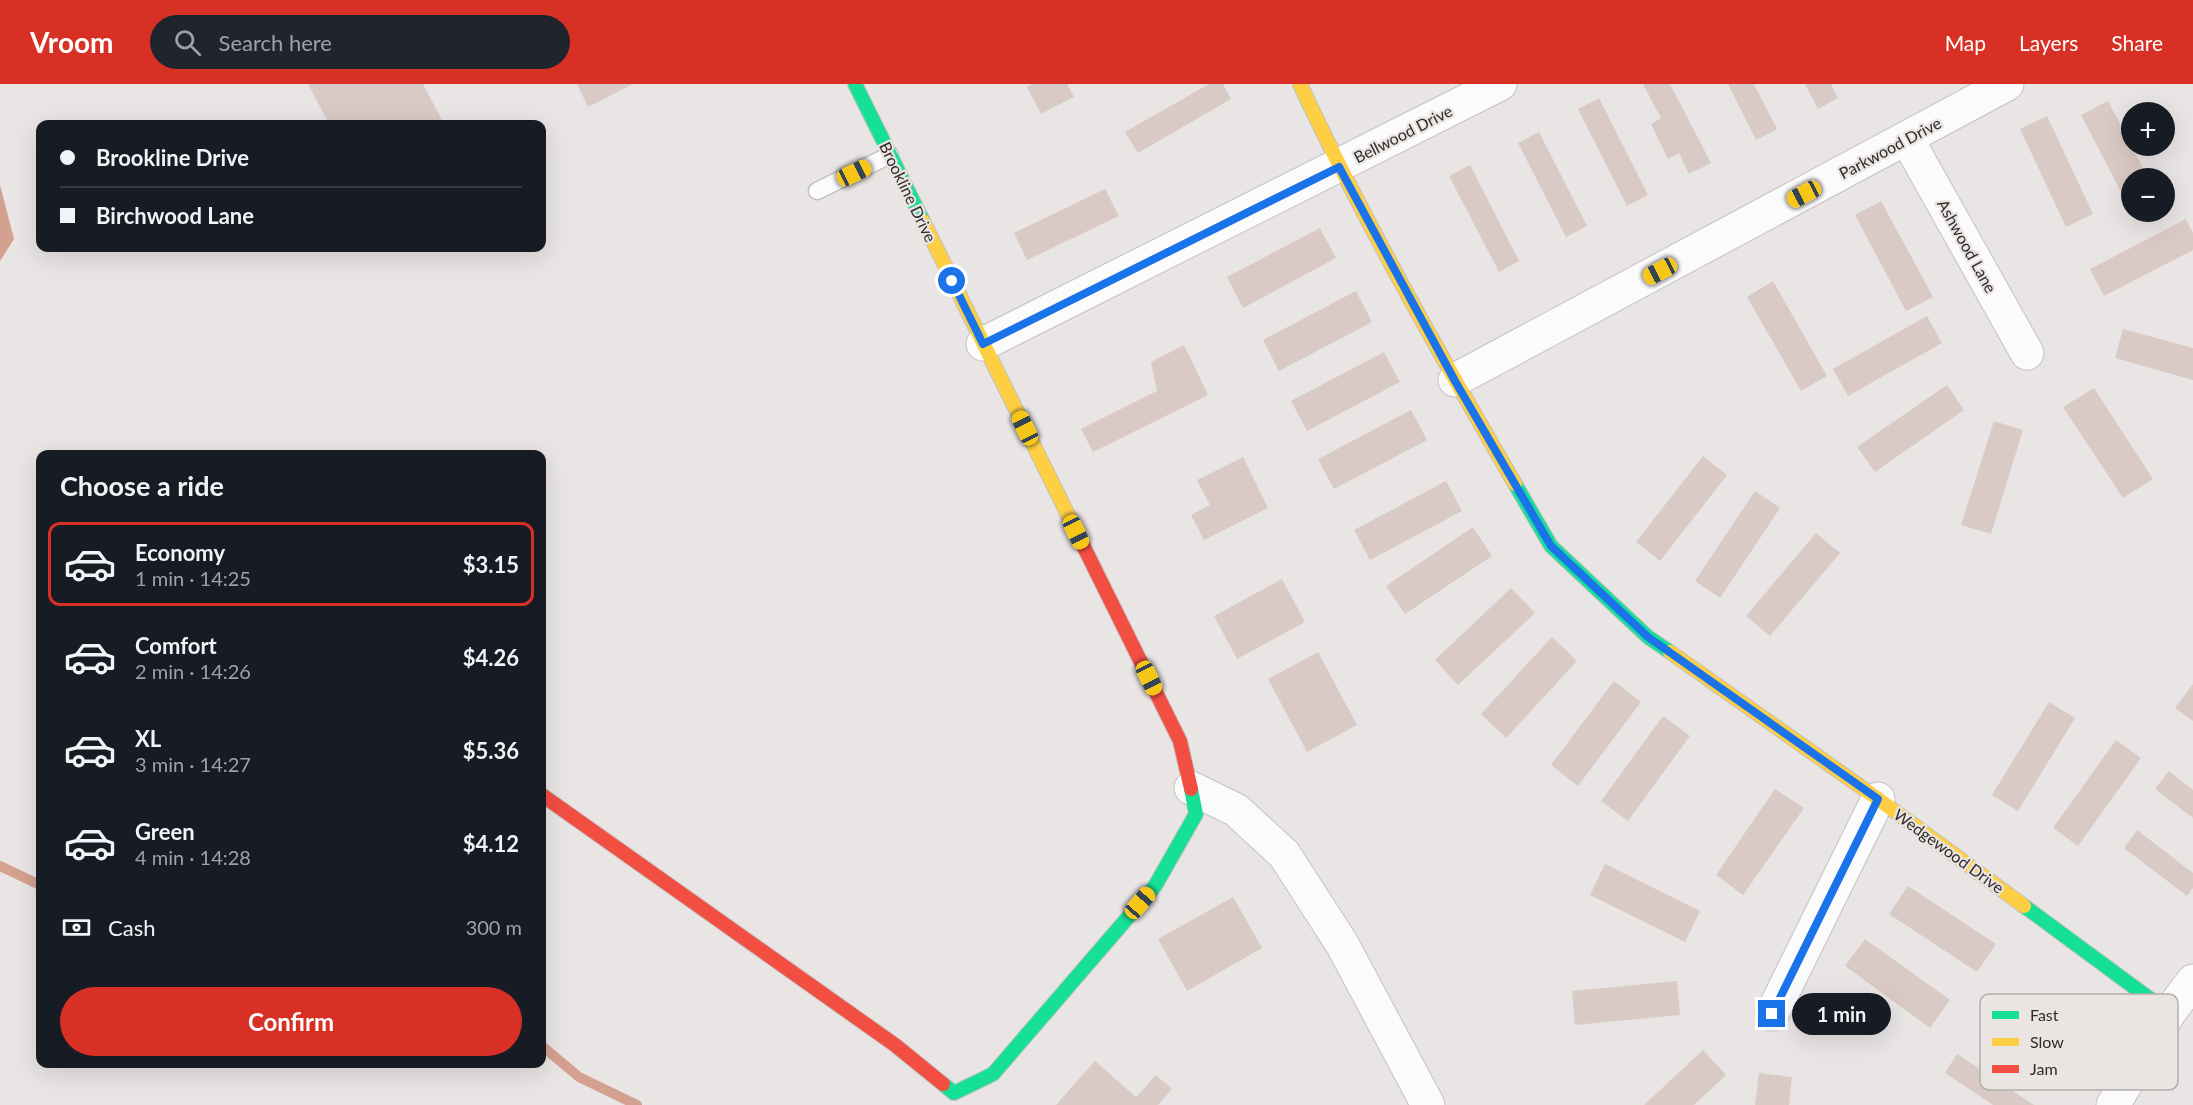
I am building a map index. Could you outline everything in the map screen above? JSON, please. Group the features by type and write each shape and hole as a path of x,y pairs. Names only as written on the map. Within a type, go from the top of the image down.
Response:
{"street":[{"name":"Brookline Drive","path":"546,798 895,1045 954,1093 993,1074 1155,886 1196,814 1180,741 855,84"},
{"name":"Wedgewood Drive","path":"1299,84 1339,167 1455,381 1551,546 1648,637 1878,799 2143,994"},
{"name":"Parkwood Drive","path":"1455,381 2007,84"},
{"name":"Bellwood Drive","path":"983,344 1339,167 1493,85"},
{"name":"Ashwood Lane","path":"1907,139 2027,353"},
{"path":"1191,788 1236,810 1284,854 1342,944 1428,1105"},
{"path":"1772,1014 1878,799"},
{"path":"2178,1001 2193,981"},
{"path":"2113,1105 2122,1090"}],"lane":[{"path":"817,191 890,155"}],"shaded area":[{"path":"0,185 14,239 0,261"}],"building":[{"path":"308,84 423,84 442,120 327,120"},
{"path":"577,84 633,84 588,107"},
{"path":"1032,84 1067,84 1074,97 1041,114 1027,87"},
{"path":"1209,84 1223,84 1231,99 1138,153 1125,132"},
{"path":"1643,84 1670,84 1711,163 1689,174 1679,153 1668,159 1651,124 1661,118"},
{"path":"1728,84 1754,84 1777,129 1756,140"},
{"path":"1805,84 1831,84 1838,98 1818,109"},
{"path":"1599,98 1648,195 1627,206 1578,109"},
{"path":"2108,101 2121,126 2121,156 2137,156 2143,168 2121,168 2121,192 2081,115"},
{"path":"2047,116 2093,214 2066,227 2020,129"},
{"path":"1539,132 1587,226 1566,237 1518,143"},
{"path":"1470,165 1519,261 1499,272 1449,176"},
{"path":"1105,189 1119,216 1027,260 1014,233"},
{"path":"1881,201 1933,297 1906,311 1855,215"},
{"path":"2186,219 2193,233 2193,250 2104,296 2090,269"},
{"path":"1320,228 1336,258 1243,308 1227,277"},
{"path":"1773,281 1827,376 1801,391 1747,297"},
{"path":"1356,291 1372,322 1279,371 1263,340"},
{"path":"1927,316 1942,343 1848,396 1833,369"},
{"path":"2123,329 2193,348 2193,380 2115,358"},
{"path":"1184,345 1208,395 1093,452 1081,429 1157,391 1151,362"},
{"path":"1384,352 1400,382 1307,431 1291,401"},
{"path":"1947,385 1964,410 1875,472 1857,447"},
{"path":"2094,388 2153,479 2123,498 2063,407"},
{"path":"1411,410 1427,440 1334,489 1318,459"},
{"path":"1994,421 2023,430 1991,534 1961,525"},
{"path":"1703,456 1727,475 1660,561 1636,542"},
{"path":"1243,457 1268,508 1204,540 1191,515 1210,505 1197,480"},
{"path":"1446,481 1462,511 1370,560 1354,530"},
{"path":"1755,491 1780,508 1720,598 1695,581"},
{"path":"1473,527 1492,556 1405,614 1386,586"},
{"path":"1816,533 1840,553 1770,636 1746,616"},
{"path":"1282,579 1305,622 1237,659 1214,616"},
{"path":"1511,588 1535,613 1458,685 1435,660"},
{"path":"1552,637 1577,661 1506,738 1481,714"},
{"path":"1318,652 1357,725 1307,752 1268,679"},
{"path":"1614,681 1641,702 1578,786 1551,765"},
{"path":"2193,684 2193,721 2175,708"},
{"path":"2049,702 2075,718 2018,811 1992,795"},
{"path":"1663,716 1690,736 1628,821 1601,801"},
{"path":"2116,740 2141,758 2078,846 2053,828"},
{"path":"2169,771 2193,790 2193,818 2155,789"},
{"path":"1775,789 1804,808 1743,895 1716,875"},
{"path":"2137,830 2193,873 2193,888 2187,896 2124,848"},
{"path":"1605,864 1700,911 1685,942 1590,895"},
{"path":"1908,886 1996,944 1977,972 1889,914"},
{"path":"1233,897 1262,948 1187,991 1158,939"},
{"path":"1865,939 1950,1000 1930,1028 1845,966"},
{"path":"1677,981 1680,1015 1575,1025 1572,991"},
{"path":"1703,1050 1726,1075 1694,1105 1644,1105"},
{"path":"1957,1054 1980,1069 1980,1090 2011,1090 2034,1105 1993,1105 1945,1073"},
{"path":"1095,1061 1136,1097 1156,1075 1172,1089 1158,1105 1056,1105"},
{"path":"1759,1073 1792,1077 1789,1105 1755,1105"}],"waterway":[{"path":"0,866 36,883"},
{"path":"546,1049 579,1077 637,1105"}],"traffic: fast":[{"path":"855,84 923,221"},
{"path":"1515,484 1551,546 1648,637 1670,652"},
{"path":"943,1084 954,1093 993,1074 1155,886 1196,814 1191,789"},
{"path":"2024,906 2143,994"}],"traffic: slow":[{"path":"1300,84 1403,286 1515,484"},
{"path":"923,221 1072,523"},
{"path":"1670,652 1878,799 2024,906"}],"traffic: jam":[{"path":"1072,523 1180,741 1191,789"},
{"path":"546,798 895,1045 943,1084"}],"route":[{"path":"952,281 983,344 1339,167 1455,381 1551,546 1648,637 1878,799 1772,1014"}]}
